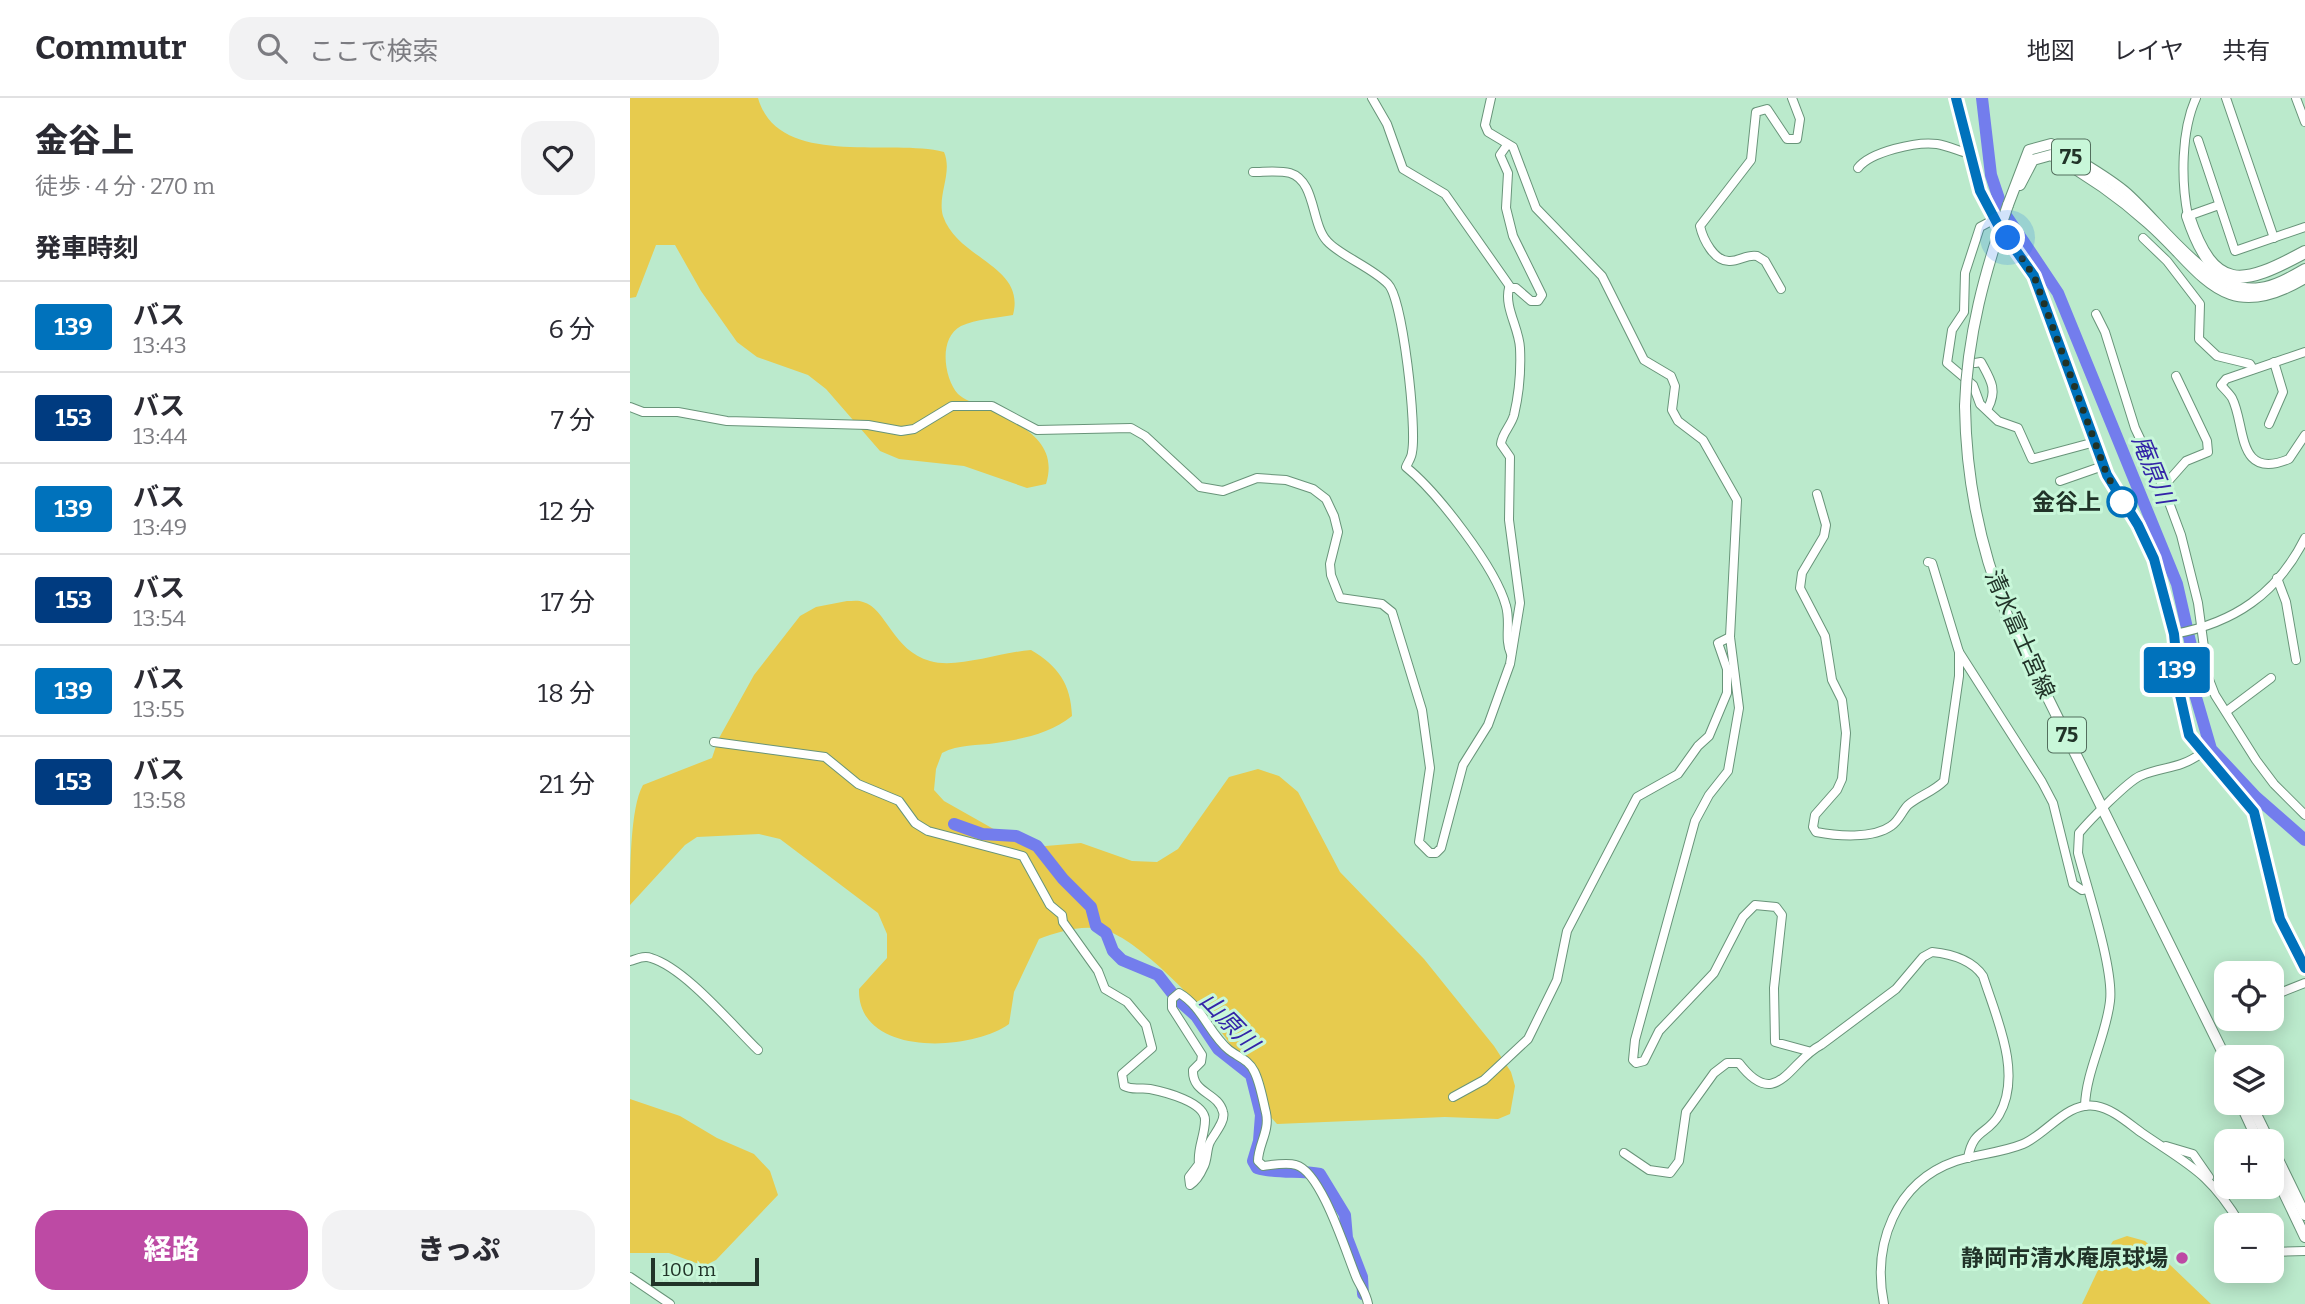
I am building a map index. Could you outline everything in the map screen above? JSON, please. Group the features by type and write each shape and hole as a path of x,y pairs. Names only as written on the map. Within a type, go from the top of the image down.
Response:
{"highway":[{"path":"2188,216 2214,257 2233,269 2259,269 2305,243"},
{"path":"2188,216 2206,257 2218,270 2234,277 2261,275 2305,252"}],"main road":[{"path":"1956,98 1976,181 1995,219 2034,276 2104,466 2154,559 2174,634 2186,726 2202,753 2254,812 2280,919 2305,968"},
{"name":"清水富士宮線","path":"2218,1045 1996,589 1972,501 1965,406 1967,361 1978,301 2008,205 2029,150 2051,144 2122,190 2213,276 2246,293"},
{"path":"2246,293 2275,284 2305,269"},
{"path":"2246,293 2277,293 2305,278"},
{"path":"2284,1172 2305,1215"},
{"path":"2284,1193 2305,1237"}],"street":[{"path":"1371,98 1387,124 1403,169 1445,194 1511,288 1523,290 1531,301 1538,301 1542,295 1541,289 1525,265 1506,208 1508,173 1500,155 1507,145"},
{"path":"1491,98 1485,125 1488,132 1513,147 1536,208 1602,276 1644,360 1671,376 1675,386 1672,410 1678,421 1703,440 1737,500 1730,637 1739,708 1728,771 1709,795 1695,821 1635,1040 1633,1060 1636,1063 1644,1061 1659,1031 1714,973 1743,916 1755,905 1776,907 1782,915 1773,988 1775,1042 1808,1051"},
{"path":"1782,289 1765,261 1757,256 1734,261 1718,257 1702,239 1700,226 1751,160 1756,112 1767,110 1787,139 1797,139 1800,119 1792,98"},
{"path":"2196,98 2189,123 2184,172 2188,216 2219,205"},
{"path":"2226,98 2274,237"},
{"path":"2297,98 2305,122"},
{"path":"2198,140 2235,251 2305,227"},
{"path":"1858,168 1877,154 1906,146 1937,144 1970,154"},
{"path":"1252,172 1290,173 1298,178 1310,197 1316,225 1328,243 1353,257 1394,292 1411,395 1412,452 1406,467 1433,494 1488,568 1507,607 1506,643 1511,654"},
{"path":"1995,219 1980,227 1965,273 1964,312 1952,330 1947,363 1973,386 1980,404 1988,408 1998,421 2018,428 2032,459 2095,442"},
{"path":"2143,238 2167,261 2200,304 2199,339 2217,356 2250,364 2253,369"},
{"path":"630,407 643,412 678,412 727,421 869,425 901,431 914,429 952,406 992,406 1037,430 1131,428 1145,436 1194,483 1209,490 1223,491 1257,478 1286,480 1313,489 1326,499 1338,532 1330,564 1340,598 1382,604 1392,612 1422,710 1430,768 1419,842 1430,853 1441,848 1463,765 1489,725 1511,654 1520,603 1509,520 1510,457 1501,444 1501,437 1514,417 1518,385 1520,348 1507,297 1511,288"},
{"path":"2096,314 2105,332 2135,428 2163,486 2192,575 2208,677 2215,695 2262,768 2305,815"},
{"path":"2305,352 2225,379 2221,384 2233,400 2236,419 2248,451 2256,460 2278,463 2289,458 2305,435"},
{"path":"1975,363 1981,362 1994,387 1994,398 1988,408"},
{"path":"2269,424 2283,392 2274,362"},
{"path":"2163,486 2186,461 2208,452 2202,429 2176,376"},
{"path":"2060,481 2104,466"},
{"path":"1817,494 1826,525 1824,536 1802,573 1800,588 1825,636 1832,680 1842,699 1846,733 1842,779 1815,815 1813,827 1816,832 1880,831 1892,826 1906,807 1922,795 1932,793 1944,781 1959,676 1959,652"},
{"path":"2174,634 2200,629 2239,613 2277,578 2297,555 2305,538"},
{"path":"1928,562 1932,563 1959,652 2042,782 2053,803 2073,884 2081,890 2087,888"},
{"path":"2277,578 2286,602 2296,660"},
{"path":"1452,1097 1484,1080 1528,1039 1557,980 1567,930 1637,797 1678,774 1698,746 1709,736 1727,693 1727,669 1718,643 1730,637"},
{"path":"2227,711 2271,678"},
{"path":"714,743 825,757 858,783 899,801 915,823 928,831 1023,856 1050,905 1062,915 1063,922 1098,971 1100,981 1127,1002 1146,1024 1152,1048 1122,1074 1124,1086 1134,1091 1147,1088 1187,1101 1203,1111 1206,1118 1198,1150 1199,1164 1189,1177 1190,1185 1205,1165 1208,1146 1223,1120 1223,1112 1217,1102 1198,1088 1193,1079 1193,1070 1201,1062 1202,1055 1172,1008 1172,999 1179,993 1195,1005 1227,1049 1249,1063 1255,1072 1266,1115 1265,1139 1258,1152 1258,1161 1263,1166 1297,1165 1321,1192 1346,1244 1358,1282 1366,1291 1368,1304"},
{"path":"2085,1106 2086,1086 2096,1061 2111,999 2109,972 2077,843 2079,834 2130,782 2141,775 2183,766 2202,753"},
{"path":"1624,1153 1648,1170 1670,1173 1679,1161 1686,1112 1714,1073 1727,1063 1739,1063 1750,1077 1769,1084 1779,1082 1794,1070 1808,1051 1821,1045 1896,989 1923,957 1932,952 1943,953 1976,966 1983,976 2009,1068 2009,1087 1997,1118 1971,1141 1968,1158"},
{"path":"630,961 646,957 659,962 703,993 710,1004 758,1050"},
{"path":"2284,991 2305,983"},
{"path":"1884,1304 1880,1259 1886,1230 1896,1210 1918,1185 1937,1170 1968,1158 2025,1144 2067,1113 2085,1106 2104,1109 2163,1146 2210,1181 2233,1213"},
{"path":"2284,1252 2305,1251"},
{"path":"630,1277 670,1304"}],"shaded area":[{"path":"630,98 758,98 769,120 788,134 811,143 944,152 947,168 942,200 943,216 962,243 1001,273 1010,285 1014,298 1013,315 973,322 954,332 946,349 949,378 960,396 1021,426 1041,444 1047,455 1049,468 1046,484 1027,488 964,466 899,459 880,451 826,389 808,375 757,357 737,342 701,291 675,245 656,245 636,297 630,298"},
{"path":"860,601 871,606 907,648 930,661 966,662 1031,650 1056,669 1066,685 1072,716 1055,727 1026,737 948,750 942,753 936,769 934,790 944,801 1013,840 1034,847 1081,843 1132,861 1157,862 1178,849 1229,777 1258,769 1279,776 1298,792 1340,872 1424,959 1494,1046 1511,1072 1515,1086 1510,1114 1498,1119 1445,1117 1277,1124 1255,1093 1225,1037 1202,1009 1150,958 1132,944 1101,929 1069,930 1039,939 1014,992 1009,1024 969,1040 944,1043 895,1037 876,1027 863,1011 859,989 887,958 887,934 878,913 780,839 759,834 697,837 685,845 630,905 633,824 643,785 712,758 718,740 754,675 800,616 816,607"},
{"path":"630,1099 680,1116 717,1138 754,1154 770,1171 778,1195 716,1260 704,1266 669,1253 630,1253"},
{"path":"2127,1236 2145,1241 2211,1304 2082,1304 2113,1241"}],"waterway":[{"name":"庵原川","path":"1982,98 1991,175 2003,211 2058,293 2177,584 2192,650 2195,694 2211,749 2256,797 2305,840"},
{"name":"山原川","path":"954,824 982,834 1016,836 1037,846 1063,879 1091,907 1096,926 1106,933 1113,951 1122,960 1158,975 1176,998 1196,1016 1218,1049 1251,1075 1261,1115 1259,1141 1253,1161 1257,1168 1265,1170 1320,1174 1345,1215 1347,1238 1362,1277 1363,1294"}],"bus line":[{"name":"139","path":"1956,98 1980,191 1998,225 2034,276 2107,475 2138,525 2154,559 2174,634 2180,695 2189,735 2254,812 2262,836 2280,919 2305,968"}],"place":[{"name":"金谷上","path":"2122,502"},
{"name":"静岡市清水庵原球場","path":"2182,1258"}],"route":[{"path":"2008,238 2034,276 2107,475 2122,502"}]}
